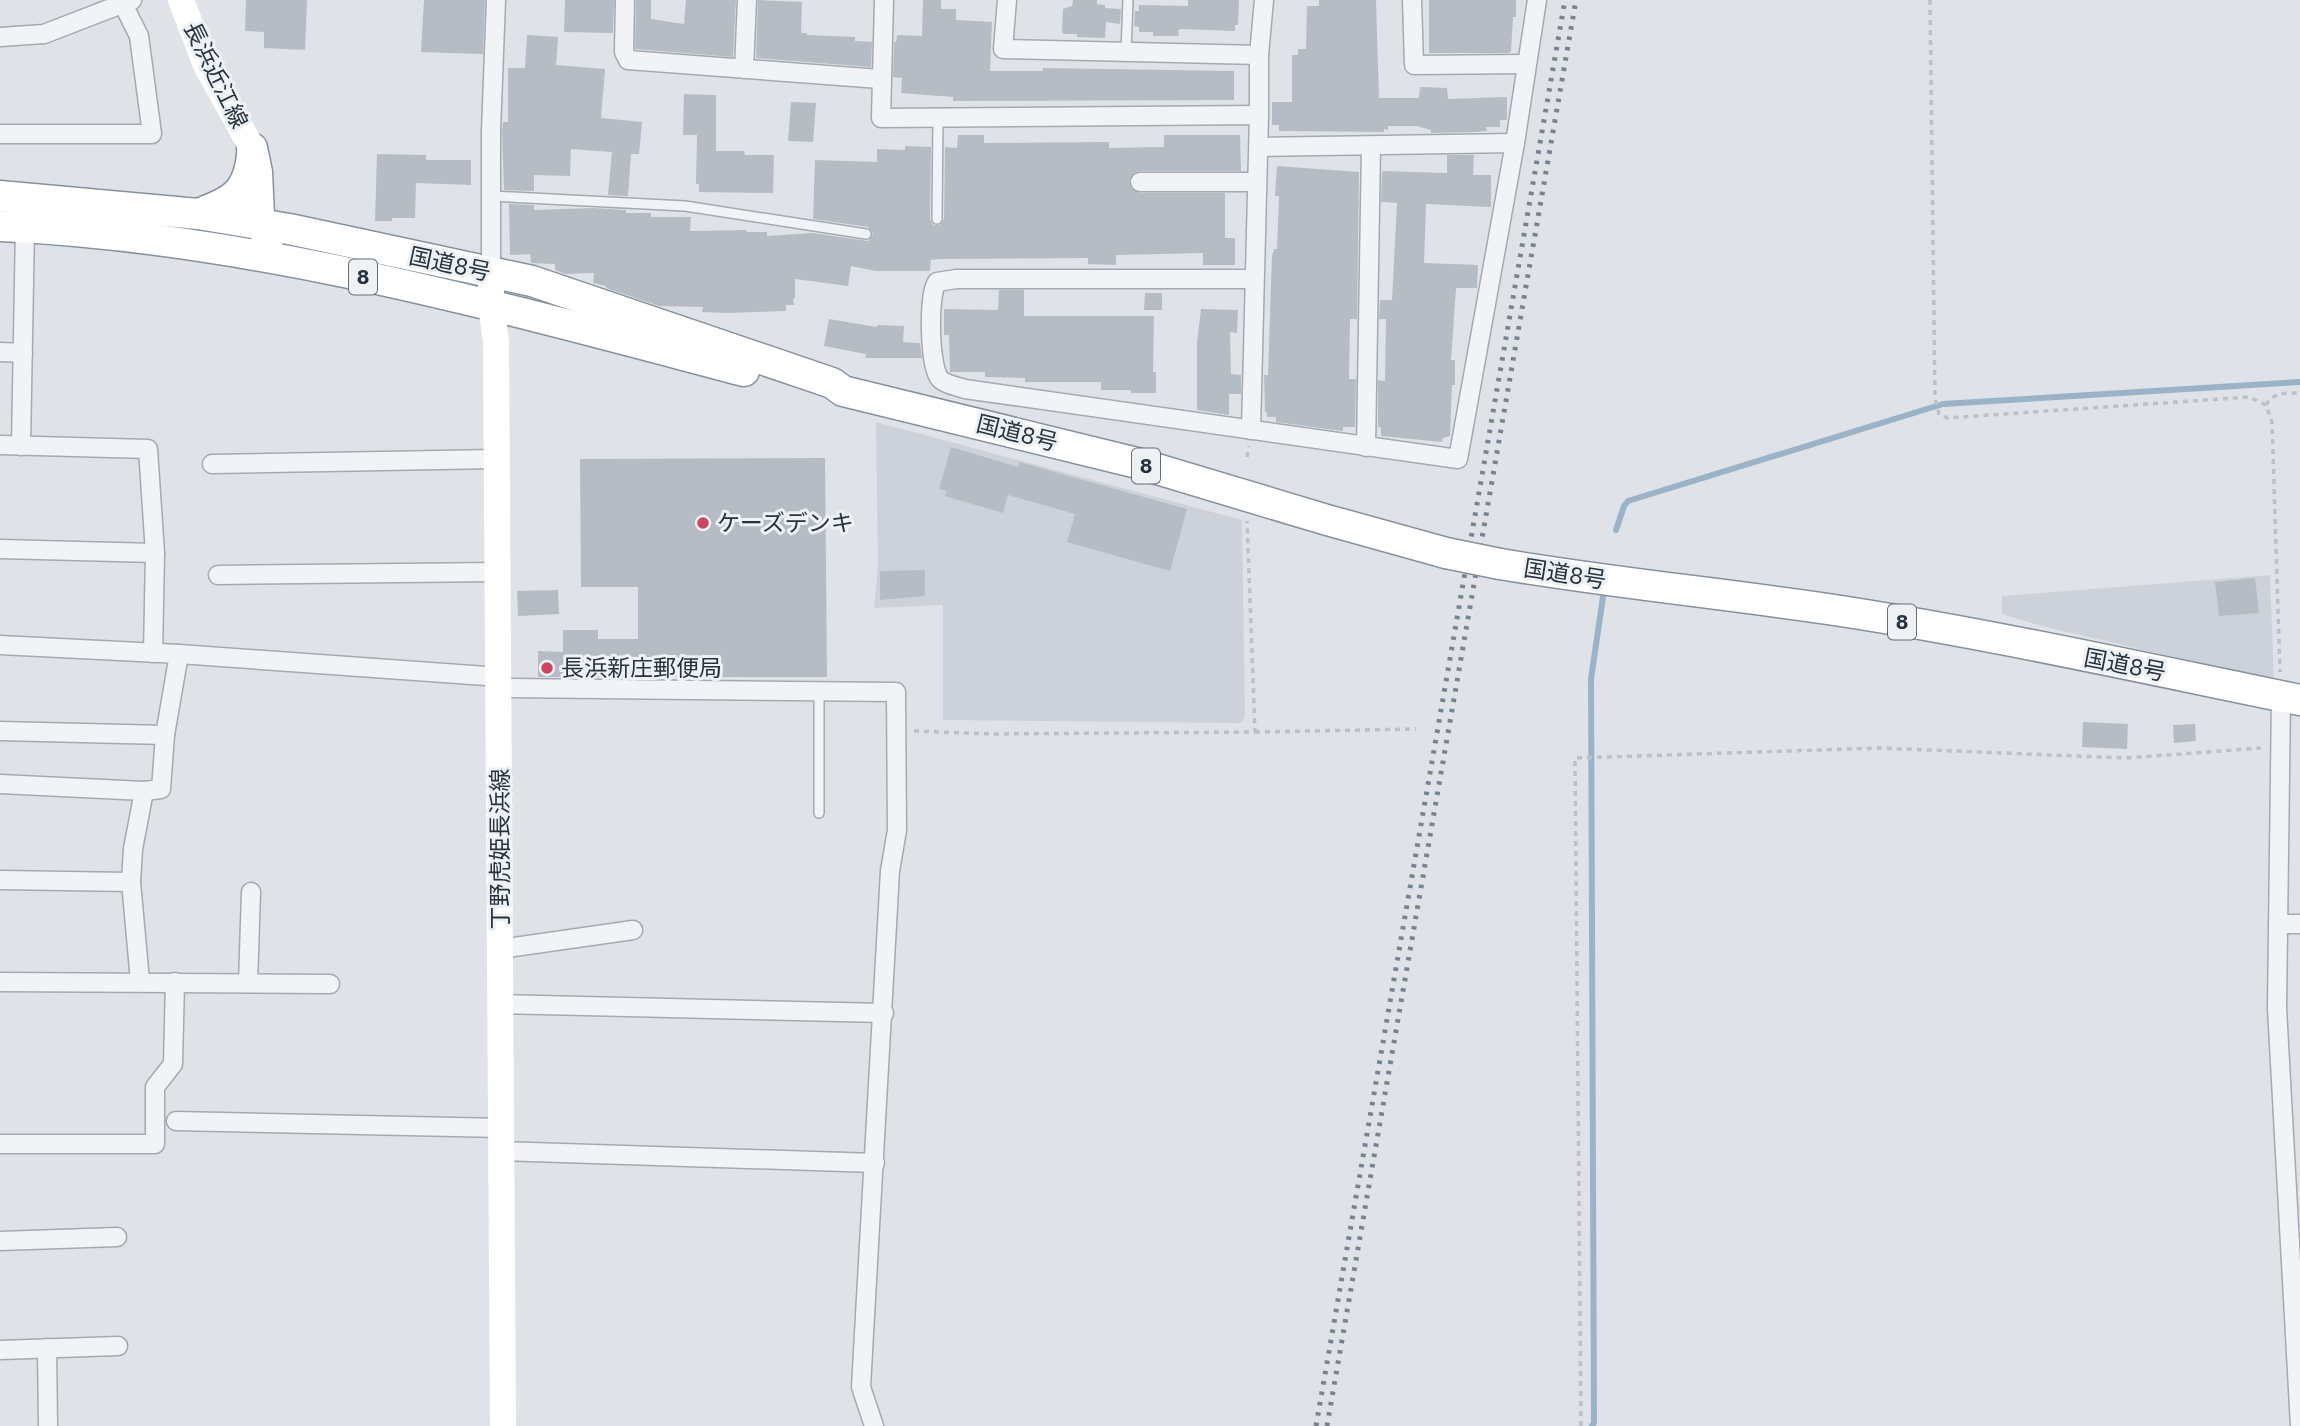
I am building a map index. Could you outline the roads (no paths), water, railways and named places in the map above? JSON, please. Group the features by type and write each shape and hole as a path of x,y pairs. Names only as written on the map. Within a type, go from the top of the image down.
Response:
{"highway":[{"path":"198,214 228,203 240,189 250,170 252,148"},
{"path":"252,148 257,172 259,216 273,220"},
{"name":"国道8号","path":"0,196 273,220 532,281 832,383 843,391 1137,463 1327,520 1500,564 1616,583 1842,611 2290,698"},
{"path":"193,244 234,240 256,233 273,220"},
{"path":"273,220 267,239 276,245 342,264 403,277 424,290"},
{"name":"国道8号","path":"13,227 193,244 424,290 830,393 843,391"}],"main road":[{"name":"長浜近江線","path":"181,0 206,65 252,148"},
{"name":"丁野虎姫長浜線","path":"491,273 491,306 496,341 500,682 503,1426"}],"street":[{"path":"491,273 496,0"},
{"path":"625,0 624,52 628,60 880,79"},
{"path":"744,69 747,0"},
{"path":"884,0 881,118 1259,115"},
{"path":"1007,0 1003,49 1259,55"},
{"path":"1251,430 1259,55 1264,0"},
{"path":"1412,0 1414,65 1526,64"},
{"path":"1254,279 956,279 937,282 933,293 932,358 935,372 944,383 965,389 1458,460 1515,144 1537,0"},
{"path":"0,37 44,34 127,2 139,36 152,134 0,134"},
{"path":"1259,147 1515,144"},
{"path":"1366,447 1371,146"},
{"path":"1140,181 1256,182"},
{"path":"13,227 23,353 21,446"},
{"path":"0,352 23,353"},
{"path":"0,445 148,449 155,553 153,653"},
{"path":"212,464 496,459"},
{"path":"0,549 155,553"},
{"path":"218,575 498,572"},
{"path":"0,645 179,654 500,682 896,692 897,830 890,871 861,1387 874,1426"},
{"path":"0,784 144,791 161,789 165,735 179,654"},
{"path":"2290,698 2280,747 2277,1008 2300,1426"},
{"path":"0,731 165,735"},
{"path":"140,981 131,883 133,849 144,791"},
{"path":"0,880 131,883"},
{"path":"248,983 251,892"},
{"path":"2278,924 2300,924"},
{"path":"500,949 633,929"},
{"path":"0,982 330,984"},
{"path":"0,1144 155,1144 155,1087 173,1064 175,982"},
{"path":"501,1004 884,1013"},
{"path":"176,1121 875,1163"},
{"path":"0,1241 117,1237"},
{"path":"0,1350 118,1346"},
{"path":"47,1348 48,1426"}],"lane":[{"path":"1126,52 1128,0"},
{"path":"937,219 938,116"},
{"path":"491,196 685,206 866,233"},
{"path":"819,690 819,813"}],"waterway":[{"path":"1616,530 1628,501 1943,404 2300,382"},
{"path":"1592,1426 1591,679 1603,597"}],"railway":[{"path":"1316,1426 1565,0"},
{"path":"1327,1426 1576,0"}],"place":[{"name":"ケーズデンキ","path":"703,523"},
{"name":"長浜新庄郵便局","path":"547,668"}]}
